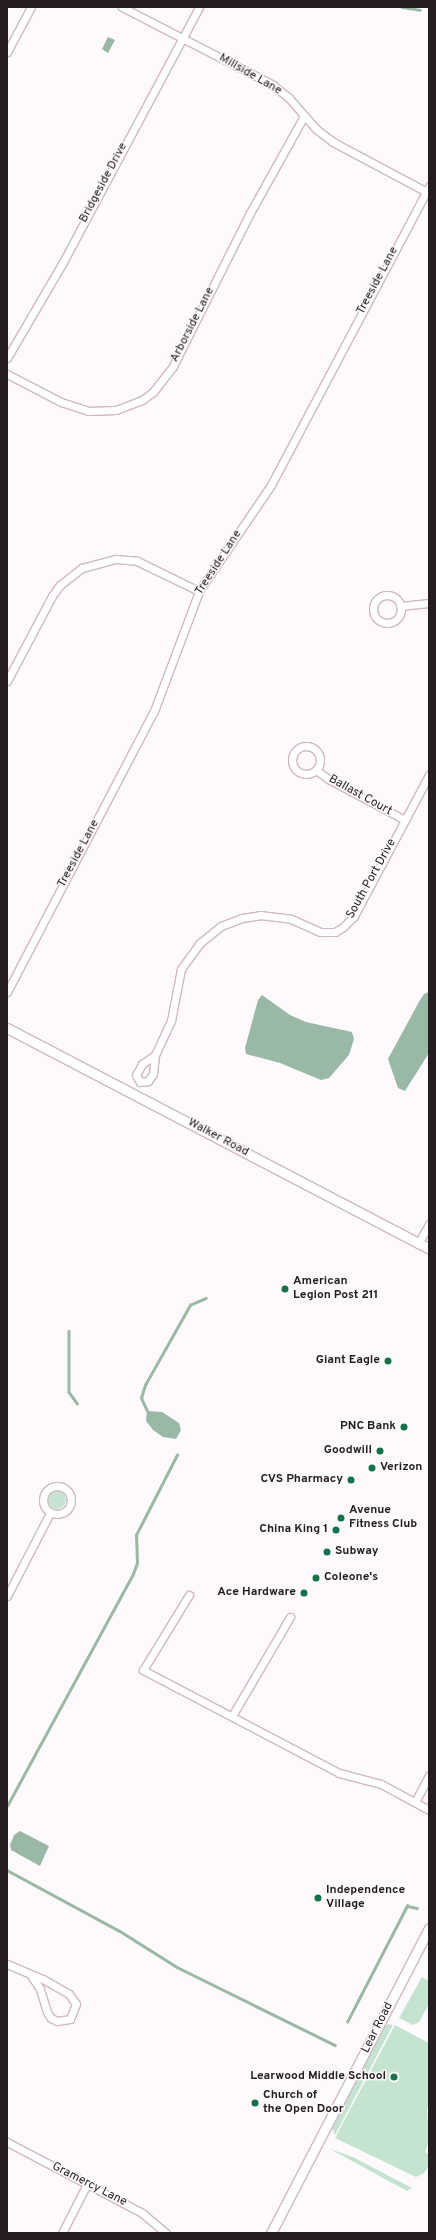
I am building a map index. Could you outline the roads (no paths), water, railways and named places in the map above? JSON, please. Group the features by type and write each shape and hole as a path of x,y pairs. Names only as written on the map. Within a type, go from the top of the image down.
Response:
{"street":[{"path":"7,52 31,7"},
{"name":"Millside Lane","path":"122,7 183,37 273,85 333,142 428,190"},
{"name":"Bridgeside Drive","path":"7,358 62,264 199,7"},
{"name":"Arborside Lane","path":"7,374 62,402 88,411 116,410 142,400 153,392 173,366 250,213 304,116"},
{"name":"Treeside Lane","path":"7,992 154,711 200,591 272,485 428,190"},
{"path":"7,681 52,596 60,585 82,568 116,559 137,561 200,591"},
{"path":"400,606 429,603"},
{"name":"Ballast Court","path":"316,770 330,780 405,820"},
{"name":"South Port Drive","path":"140,1082 148,1081 153,1074 155,1055 171,1021 181,969 200,943 221,926 242,918 260,915 291,919 320,932 339,930 354,916 429,775"},
{"name":"Walker Road","path":"7,1028 429,1249"},
{"name":"South Port Drive","path":"140,1082 136,1075 142,1064 155,1055"},
{"name":"South Port Drive","path":"133,1094 140,1082"},
{"path":"418,1244 429,1224"},
{"path":"52,1486 63,1487 70,1494 70,1505 63,1513 50,1513 43,1503 45,1491 52,1486"},
{"path":"7,1596 50,1513"},
{"path":"189,1594 143,1670 339,1773 381,1784 429,1810"},
{"path":"232,1716 290,1617"},
{"path":"415,1802 429,1776"},
{"name":"Lear Road","path":"270,2233 429,1928"},
{"path":"7,1964 61,1988 74,1999 76,2009 70,2019 57,2021 52,2018 47,2012 40,1989 31,1975"},
{"name":"Gramercy Lane","path":"7,2142 152,2218 166,2233"},
{"path":"62,2233 87,2184"}],"waterway":[{"path":"402,7 420,10"},
{"path":"147,1411 141,1398 145,1385 190,1305 206,1298"},
{"path":"69,1331 69,1392 77,1403"},
{"path":"7,1806 133,1574 137,1563 136,1535 177,1455"},
{"path":"7,1870 120,1931 177,1967 335,2045"},
{"path":"347,2022 407,1906 417,1908"}],"place":[{"name":"American Legion Post 211","path":"285,1289"},
{"name":"Giant Eagle","path":"388,1361"},
{"name":"PNC Bank","path":"404,1427"},
{"name":"Goodwill","path":"380,1451"},
{"name":"Verizon","path":"372,1468"},
{"name":"CVS Pharmacy","path":"351,1480"},
{"name":"Avenue Fitness Club","path":"341,1518"},
{"name":"China King 1","path":"336,1530"},
{"name":"Subway","path":"327,1552"},
{"name":"Coleone's","path":"316,1578"},
{"name":"Ace Hardware","path":"304,1593"},
{"name":"Independence Village","path":"318,1898"},
{"name":"Learwood Middle School","path":"394,2077"},
{"name":"Church of the Open Door","path":"255,2103"}]}
